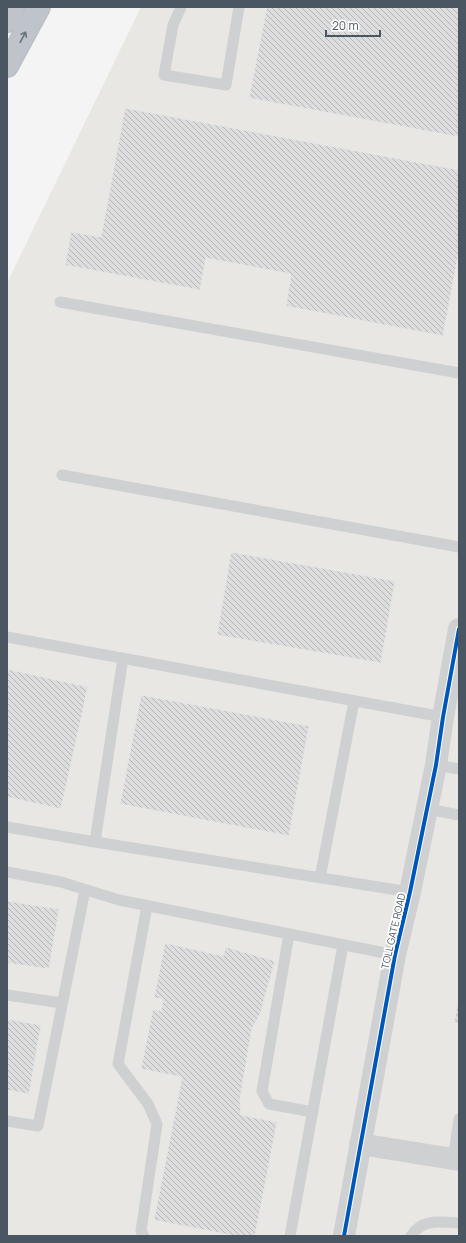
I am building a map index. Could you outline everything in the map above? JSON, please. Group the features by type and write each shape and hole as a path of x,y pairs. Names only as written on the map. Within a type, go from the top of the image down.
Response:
{"highway":[{"path":"7,21 13,7"},
{"path":"7,66 39,7"}],"street":[{"name":"TOLL GATE ROAD","path":"344,1236 395,955 410,892 436,765 459,629"},
{"path":"360,1144 456,1160"}],"lane":[{"path":"181,7 173,25 164,75 226,85 238,7"},
{"path":"60,302 459,373"},
{"path":"62,475 459,547"},
{"path":"7,637 443,717"},
{"path":"95,842 123,658"},
{"path":"320,878 354,701"},
{"path":"436,765 459,769"},
{"path":"427,809 459,815"},
{"path":"7,827 410,892"},
{"path":"7,872 61,882 119,900 147,906 395,955"},
{"path":"7,1121 38,1126 85,890"},
{"path":"144,1236 141,1231 156,1124 148,1104 118,1064 147,906"},
{"path":"289,934 262,1091 269,1104 313,1112"},
{"path":"290,1236 343,944"},
{"path":"7,995 62,1003"},
{"path":"456,1160 459,1119"},
{"path":"411,1236 416,1229 432,1222 459,1223"}],"shaded area":[{"path":"141,7 459,7 459,1236 7,1236 7,283"}],"building":[{"path":"267,7 459,7 459,137 249,98"},
{"path":"125,108 459,170 459,251 443,336 286,306 291,274 206,258 200,290 65,265 71,232 101,237"},
{"path":"231,552 395,581 381,663 217,635"},
{"path":"7,669 88,687 61,809 7,797"},
{"path":"141,695 309,726 289,836 120,804"},
{"path":"7,901 59,909 49,969 7,963"},
{"path":"165,943 223,956 226,947 275,961 260,1014 252,1028 240,1099 241,1115 277,1122 255,1236 235,1236 154,1220 182,1077 141,1069 153,1009 161,1011 163,999 154,998"},
{"path":"459,995 459,1024 454,1023"},
{"path":"7,1019 41,1025 29,1094 7,1090"}],"cycle path":[{"path":"344,1236 395,955 410,892 436,765 459,629"}]}
